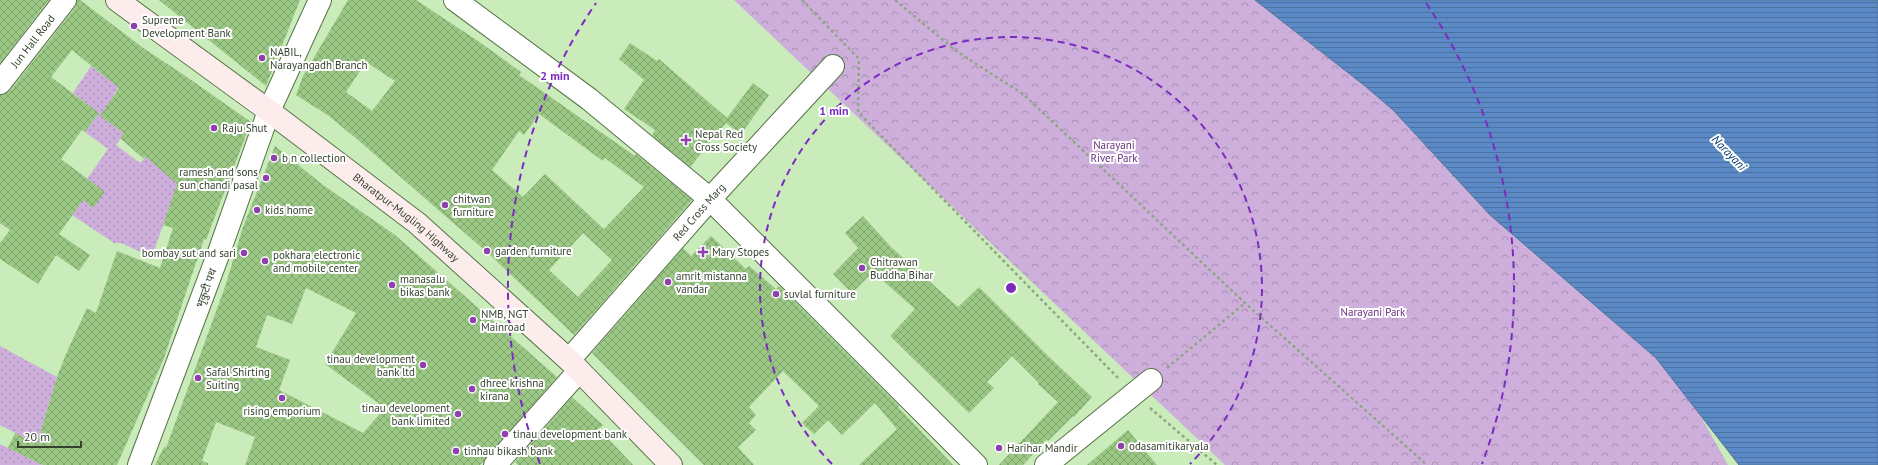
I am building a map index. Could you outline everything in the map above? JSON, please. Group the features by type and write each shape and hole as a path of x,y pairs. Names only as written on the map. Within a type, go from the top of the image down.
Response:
{"main road":[{"name":"Bharatpur-Mugling Highway","path":"117,0 269,111 417,223 574,366 671,465"}],"street":[{"name":"Jun Hall Road","path":"0,83 65,0"},
{"name":"भृकुटी पथ","path":"139,465 190,330 269,111 320,0"},
{"path":"455,0 590,99 710,198 976,465"},
{"name":"Red Cross Marg","path":"495,465 710,198 833,66"},
{"path":"1046,465 1151,380"}],"path":[{"path":"802,0 859,59 858,112 1134,394 1217,465"},
{"path":"895,0 956,51 1023,94 1245,303 1427,465"},
{"path":"1151,380 1245,303"}],"green space":[{"path":"734,0 1255,0 1365,86 1393,110 1490,215 1656,358 1696,408 1728,465 1225,465"},
{"path":"91,66 104,76 109,70 123,81 114,94 117,97 116,122 114,126 124,133 116,145 140,163 146,157 181,173 152,257 121,243 114,243 72,215 87,179 108,149 85,132 99,113 73,93"},
{"path":"0,346 57,377 37,444 0,425"},
{"path":"0,444 43,465 0,465"}],"water":[{"name":"Narayani","path":"1255,0 1878,0 1878,465 1739,465 1656,358 1490,215 1393,110 1365,86"}],"building":[{"path":"0,0 49,0 0,63"},
{"path":"77,0 80,0 146,50 251,122 206,240 204,239 164,358 117,465 43,465 8,448 15,433 37,444 57,377 66,354 87,308 96,313 117,251 160,268 173,228 163,225 177,184 146,157 144,159 120,138 124,133 100,116 119,88 72,50 51,77 99,113 85,132 82,130 61,159 105,192 93,208 83,200 59,234 90,255 79,271 56,255 38,284 0,259 0,243 10,230 0,223 0,95 10,91 75,8"},
{"path":"159,0 300,0 266,86"},
{"path":"348,0 416,0 478,41 521,72 519,75 635,156 636,154 692,200 574,335 489,254 358,140 329,116 296,95 303,76","holes":["366,62 395,81 372,111 346,92","539,114 603,161 605,158 644,187 604,229 545,174 523,197 492,170 519,131 524,135","583,233 612,260 578,297 549,270"]},
{"path":"630,43 657,61 659,59 727,118 753,83 769,95 741,134 726,123 690,167 652,135 655,130 624,109 644,80 619,59"},
{"path":"275,146 323,185 395,235 557,377 480,465 245,465 255,437 216,422 202,461 208,463 208,465 155,465 164,447 166,448 225,287 243,227","holes":["306,288 356,313 325,364 385,408 363,433 279,390 290,360 256,347 267,315 292,324"]},
{"path":"863,216 891,247 958,307 979,287 1048,356 1092,397 1074,417 1073,416 1048,441 1047,439 1023,465 999,465 1058,402 1038,384 1039,383 1012,356 987,382 994,388 969,413 890,336 915,309 873,272 852,293 833,274 858,248 845,233"},
{"path":"711,236 746,269 749,266 776,289 779,286 899,406 898,407 953,465 859,465 897,429 875,403 842,435 828,420 814,434 802,423 819,406 783,371 749,407 756,415 749,423 756,430 738,447 754,465 704,465 592,353 683,248 691,256"},
{"path":"572,397 603,425 599,429 633,465 518,465 515,462"},
{"path":"1128,430 1157,465 1087,465"}],"place":[{"name":"Supreme Development Bank","path":"134,26"},
{"name":"NABIL, Narayangadh Branch","path":"262,58"},
{"name":"Raju Shut","path":"214,128"},
{"name":"Nepal Red Cross Society","path":"686,140"},
{"name":"b n collection","path":"274,158"},
{"name":"ramesh and sons sun chandi pasal","path":"266,178"},
{"name":"chitwan furniture","path":"445,205"},
{"name":"kids home","path":"257,210"},
{"name":"garden furniture","path":"487,251"},
{"name":"Mary Stopes","path":"703,252"},
{"name":"bombay sut and sari","path":"244,253"},
{"name":"pokhara electronic and mobile center","path":"265,261"},
{"name":"Chitrawan Buddha Bihar","path":"862,268"},
{"name":"amrit mistanna vandar","path":"668,282"},
{"name":"manasalu bikas bank","path":"392,285"},
{"name":"suvlal furniture","path":"776,294"},
{"name":"NMB, NGT Mainroad","path":"473,320"},
{"name":"tinau development bank ltd","path":"423,365"},
{"name":"Safal Shirting Suiting","path":"198,378"},
{"name":"dhree krishna kirana","path":"472,389"},
{"name":"rising emporium","path":"282,398"},
{"name":"tinau development bank limited","path":"458,414"},
{"name":"tinau development bank","path":"505,434"},
{"name":"odasamitikaryala","path":"1121,446"},
{"name":"Harihar Mandir","path":"999,448"},
{"name":"tinhau bikash bank","path":"456,451"}],"park label":[{"name":"Narayani River Park","path":"1114,151"},
{"name":"Narayani Park","path":"1373,312"}]}
